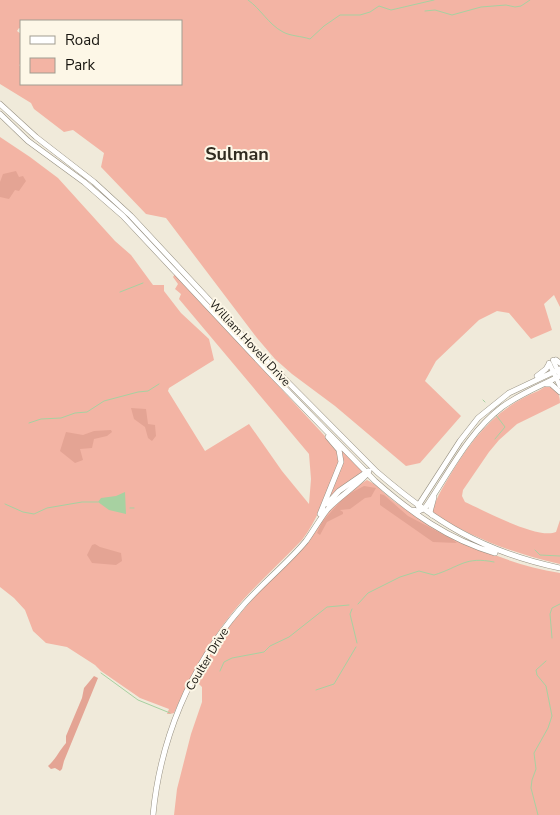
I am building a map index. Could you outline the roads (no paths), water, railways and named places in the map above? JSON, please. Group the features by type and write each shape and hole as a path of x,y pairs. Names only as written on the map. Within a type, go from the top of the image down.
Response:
{"main road":[{"name":"William Hovell Drive","path":"4,108 36,137 100,187 131,216 252,346 376,472 420,509 472,540 517,558"},
{"name":"William Hovell Drive","path":"1,116 28,141 84,182 123,216 269,372 394,497 423,518 473,546 530,562 560,568"},
{"path":"516,390 523,383 541,374 553,362 557,370 560,386"},
{"path":"423,518 420,509 424,496 471,426 489,408 516,390 557,370"},
{"path":"269,372 340,452 340,467 320,514"},
{"path":"411,510 420,509 435,492 483,424 509,402 559,377"},
{"path":"543,384 551,384 560,392"},
{"path":"329,424 332,430 367,467 368,472 376,472"},
{"name":"Coulter Drive","path":"152,815 165,750 180,706 202,662 240,609 298,549 335,501 363,479 368,472"},
{"name":"Coulter Drive","path":"312,531 320,514 339,491 368,472"},
{"path":"363,479 372,482 394,497"},
{"path":"395,487 411,498 424,496"},
{"path":"434,517 430,512 435,492"}],"waterway":[{"path":"248,0 278,29 310,39 340,15 360,15 370,12 379,6 391,10 434,0"},
{"path":"425,11 435,10 452,15 481,7 521,6 530,0"},
{"path":"120,292 143,283"},
{"path":"29,423 41,419 61,418 75,413 87,412 104,401 148,391 159,384"},
{"path":"495,439 505,427 496,415"},
{"path":"5,504 23,512 34,514 47,508 82,502 98,502"},
{"path":"535,550 540,555 560,556"},
{"path":"358,604 368,593 400,577 419,571 434,575 469,561 494,562"},
{"path":"552,638 550,614 552,608 560,604"},
{"path":"220,671 224,662 232,658 264,652 270,646 289,637 327,607 349,605"},
{"path":"352,609 350,614 357,643"},
{"path":"316,690 334,684 356,647"},
{"path":"538,815 531,788 536,769 534,753 548,728 552,716 546,686 537,675 536,670 546,661"},
{"path":"101,673 138,700 170,713"}],"district":[{"name":"Sulman","path":"237,154"}]}
